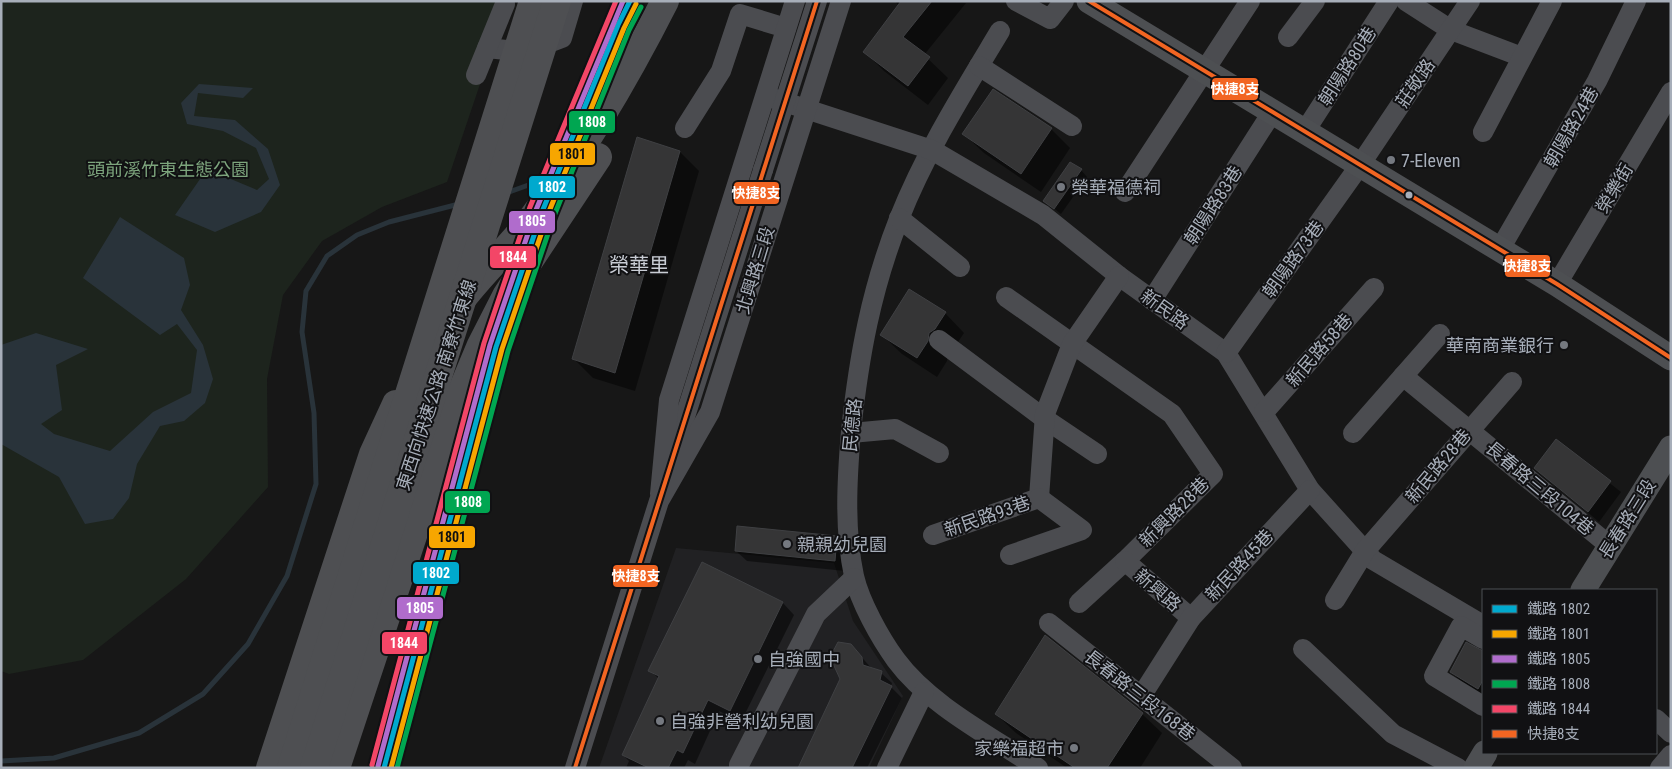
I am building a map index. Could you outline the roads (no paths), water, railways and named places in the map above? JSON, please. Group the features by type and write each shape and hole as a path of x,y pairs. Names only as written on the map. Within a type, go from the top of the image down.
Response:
{"highway":[{"name":"東西向快速公路 南寮竹東線","path":"291,768 533,1"},
{"name":"東西向快速公路 南寮竹東線","path":"314,768 557,1"},
{"path":"270,768 373,454 405,385 439,330 474,284 529,223 580,152 626,75 665,1"},
{"path":"336,768 458,400 481,345 506,296 597,160 638,88 680,1"}],"main road":[{"path":"1089,1 1557,284 1671,358"},
{"name":"長春路三段","path":"1584,589 1671,448"},
{"path":"1476,768 1484,754"}],"street":[{"path":"487,48 525,52 562,38 573,1"},
{"name":"北興路三段","path":"575,768 659,501 669,400 795,1"},
{"path":"659,501 817,1"},
{"name":"北興路三段","path":"659,501 710,412 841,1"},
{"path":"1016,1 1050,19 1064,1"},
{"path":"1125,192 1206,71 1250,1"},
{"path":"1288,37 1315,1"},
{"name":"朝陽路80巷","path":"1305,131 1389,1"},
{"path":"1406,1 1451,30 1522,57"},
{"name":"莊敬路","path":"1360,165 1470,1"},
{"path":"1483,132 1552,1"},
{"name":"朝陽路24巷","path":"1500,250 1597,81 1636,1"},
{"path":"476,75 505,4"},
{"path":"685,128 720,71 740,14 786,28"},
{"name":"民德路","path":"1000,31 932,150 899,218 874,288 857,374 851,432 847,525 854,578 870,617 896,660 924,692 1038,768"},
{"path":"979,66 1072,126"},
{"name":"榮樂街","path":"1557,284 1671,92"},
{"name":"新民路","path":"766,96 932,150 1043,215 1119,276 1226,352 1310,490 1373,560 1482,624"},
{"name":"朝陽路83巷","path":"1152,300 1273,111"},
{"name":"朝陽路73巷","path":"1226,352 1360,165"},
{"path":"899,218 960,267"},
{"name":"新民路93巷","path":"933,535 1039,498 1045,419 1072,344 1119,276"},
{"name":"新民路58巷","path":"1264,412 1374,288"},
{"path":"1006,297 1072,344"},
{"path":"1353,433 1440,334"},
{"path":"939,340 1045,419 1097,454"},
{"name":"新興路28巷","path":"1072,344 1172,414 1213,474 1125,561"},
{"name":"長春路三段104巷","path":"1403,376 1610,546"},
{"name":"新民路28巷","path":"1335,600 1365,551 1469,429 1512,382"},
{"path":"851,432 895,429 939,453"},
{"name":"新民路45巷","path":"1142,695 1191,618 1310,490"},
{"path":"1010,555 1082,530 1039,498"},
{"path":"1079,603 1125,561"},
{"name":"新興路","path":"1125,561 1191,618"},
{"path":"740,765 816,614 854,578"},
{"name":"長春路三段168巷","path":"1049,623 1142,695 1228,767"},
{"path":"1482,638 1461,626 1434,676 1482,705"},
{"path":"1303,649 1394,734 1458,768"},
{"path":"887,768 924,692"},
{"path":"1657,720 1671,733"},
{"path":"1660,768 1671,755"}],"waterway":[{"path":"506,193 548,178"},
{"path":"1,761 54,758 139,733 203,694 248,644 287,576 316,484 314,413 302,332 306,291 327,256 357,235 389,222 459,204"}],"rail line":[{"name":"1844","path":"372,765 484,343 530,207 616,1"},
{"name":"1805","path":"378,766 490,345 536,210 623,1"},
{"name":"1802","path":"384,768 496,347 542,212 618,25 630,1"},
{"name":"1801","path":"391,768 502,349 548,214 624,28 636,4"},
{"name":"1808","path":"397,768 508,351 554,216 629,30 641,7"}],"place":[{"name":"7-Eleven","path":"1391,160"},
{"name":"榮華福德祠","path":"1061,187"},
{"name":"華南商業銀行","path":"1564,345"},
{"name":"親親幼兒園","path":"787,544"},
{"name":"自強國中","path":"758,659"},
{"name":"自強非營利幼兒園","path":"660,721"},
{"name":"家樂福超市","path":"1074,748"}],"district":[{"name":"榮華里","path":"639,265"}],"park label":[{"name":"頭前溪竹東生態公園","path":"168,169"}]}
